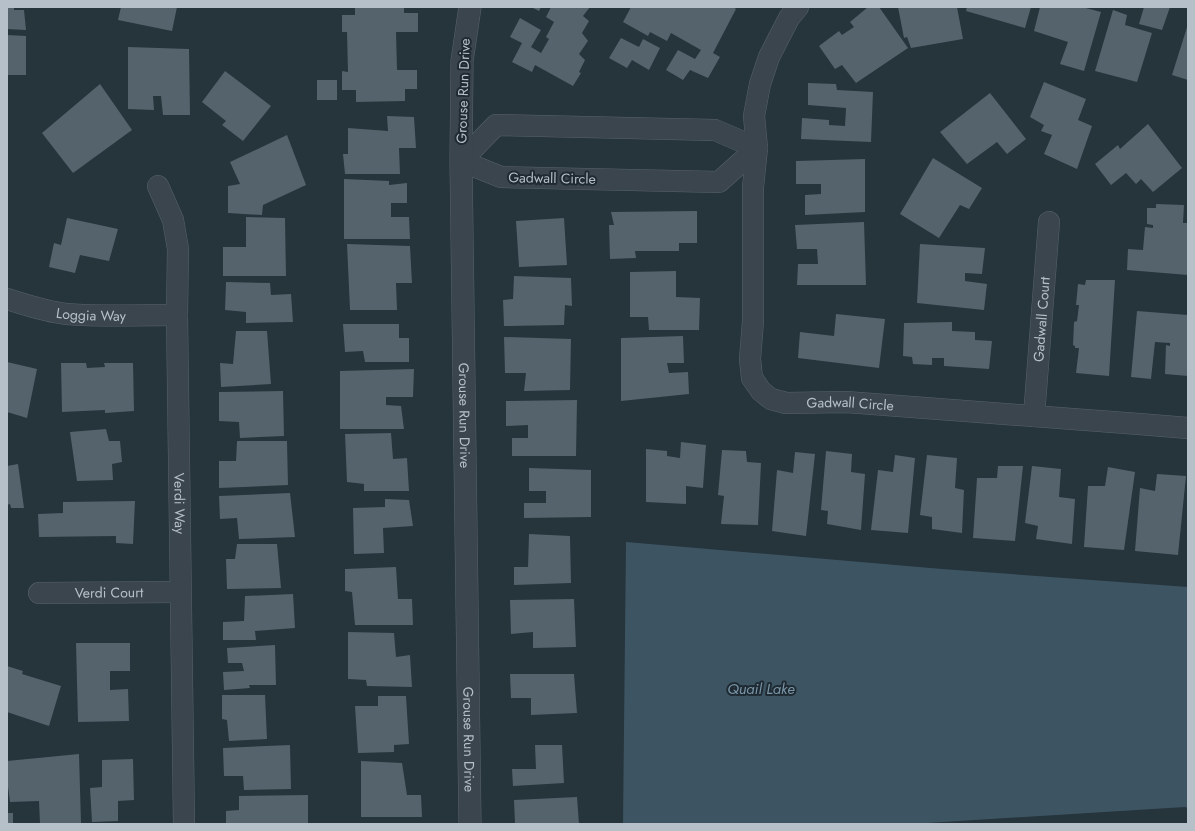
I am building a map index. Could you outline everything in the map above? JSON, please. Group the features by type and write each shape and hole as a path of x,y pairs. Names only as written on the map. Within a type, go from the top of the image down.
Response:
{"street":[{"name":"Grouse Run Drive","path":"470,7 462,62 460,161 470,824"},
{"name":"Gadwall Circle","path":"798,7 789,18 769,57 760,84 754,116 757,148 753,187 753,321 750,359 752,378 761,391 771,399 786,403 846,402 1188,428"},
{"path":"460,161 496,125 715,130 757,148"},
{"name":"Gadwall Circle","path":"460,161 501,177 719,182 757,148"},
{"name":"Verdi Way","path":"158,186 173,220 178,249 177,315 184,824"},
{"name":"Gadwall Court","path":"1034,416 1049,222"},
{"name":"Loggia Way","path":"7,299 65,314 111,316 177,315"},
{"name":"Verdi Court","path":"39,593 180,592"}],"water":[{"name":"Quail Lake","path":"626,542 942,569 1188,587 1188,808 911,824 623,824"}],"building":[{"path":"7,7 14,7 14,10 24,10 26,30 7,29"},
{"path":"121,7 177,7 172,31 118,20"},
{"path":"355,7 404,7 404,13 418,13 418,32 396,32 397,70 417,70 417,89 405,89 405,101 356,102 356,90 342,90 342,71 348,72 347,32 342,32 342,15 355,15"},
{"path":"531,7 541,7 539,11"},
{"path":"551,7 590,7 583,16 589,21 582,33 588,41 579,54 585,60 579,72 581,73 573,86 535,65 532,72 512,62 522,43 510,37 520,18 541,30 531,47 541,53 549,39 546,37 554,22 546,17"},
{"path":"631,7 733,7 736,9 713,53 720,57 708,78 690,70 683,80 666,70 678,50 695,59 701,50 671,33 667,41 650,32 648,36 623,22"},
{"path":"868,7 879,7 908,48 856,83 842,65 835,69 819,46 839,31 842,35 854,27 850,22"},
{"path":"898,7 957,7 963,39 911,48 907,37 904,38"},
{"path":"967,7 1031,7 1025,28 966,11"},
{"path":"1040,7 1082,7 1101,12 1084,71 1060,64 1068,42 1034,31"},
{"path":"1144,7 1170,7 1162,30 1139,24"},
{"path":"1113,10 1127,15 1125,25 1152,33 1137,82 1095,71"},
{"path":"1188,24 1188,80 1172,75"},
{"path":"7,35 26,36 26,75 7,75"},
{"path":"621,38 639,47 643,39 660,48 649,70 632,60 627,68 609,58"},
{"path":"128,47 189,49 190,115 163,115 161,96 153,96 154,110 128,109"},
{"path":"225,71 271,106 243,141 222,125 226,121 202,102"},
{"path":"317,80 337,80 337,100 317,100"},
{"path":"1044,82 1086,99 1078,120 1092,126 1077,169 1044,154 1052,135 1041,131 1044,125 1030,117"},
{"path":"808,83 836,84 837,90 873,92 871,142 801,139 802,118 829,120 829,125 845,126 846,108 808,105"},
{"path":"100,84 132,130 73,173 42,133"},
{"path":"990,93 1026,139 1007,154 997,142 967,164 940,132"},
{"path":"387,116 414,117 416,148 399,148 400,174 345,174 343,154 348,154 348,128 388,131"},
{"path":"1148,124 1182,168 1153,192 1141,179 1136,184 1126,173 1111,185 1095,164 1118,145 1120,149"},
{"path":"287,135 306,185 263,205 262,215 228,213 228,186 240,184 230,162"},
{"path":"933,158 982,188 969,209 960,205 939,238 900,214"},
{"path":"865,159 865,212 805,215 805,195 821,194 821,184 796,184 796,161"},
{"path":"344,179 389,181 389,185 407,183 407,203 391,203 391,217 409,217 410,239 344,239"},
{"path":"1156,204 1184,205 1183,223 1188,223 1188,275 1127,270 1128,249 1143,250 1145,227 1153,228 1153,225 1147,224 1147,208 1156,208"},
{"path":"697,211 697,243 679,243 679,251 635,251 636,258 610,259 609,225 614,225 611,212"},
{"path":"246,217 285,218 286,276 223,276 223,247 246,247"},
{"path":"67,218 118,229 109,261 80,255 75,273 49,267 54,243 61,245"},
{"path":"564,218 567,265 519,267 516,221"},
{"path":"864,222 866,285 797,285 798,264 818,264 817,249 797,249 795,225"},
{"path":"347,244 410,246 412,283 396,283 397,310 350,310"},
{"path":"920,244 985,248 982,274 965,273 965,281 987,284 984,310 917,303"},
{"path":"676,271 676,297 700,298 699,330 649,330 648,317 630,317 630,272"},
{"path":"514,276 571,278 572,306 565,305 564,325 504,326 503,300 513,299"},
{"path":"1086,280 1115,280 1109,376 1076,373 1079,348 1075,348 1073,345 1074,322 1077,321 1079,305 1076,305 1078,284 1085,285"},
{"path":"226,282 270,283 271,295 291,294 293,322 246,323 246,312 225,310"},
{"path":"1137,311 1188,315 1188,376 1165,374 1166,345 1170,346 1170,343 1155,342 1151,379 1131,377"},
{"path":"836,314 885,319 879,368 798,358 800,332 834,336"},
{"path":"952,322 952,331 975,332 975,340 992,341 989,369 944,366 944,358 932,358 932,365 913,364 912,357 903,356 904,323"},
{"path":"343,324 399,324 399,338 409,338 409,362 365,362 363,351 345,352"},
{"path":"236,331 267,331 271,384 221,387 220,363 233,364"},
{"path":"683,336 684,363 667,363 669,373 688,372 689,394 621,401 621,338"},
{"path":"504,337 571,339 570,390 524,391 526,373 505,373"},
{"path":"7,362 37,369 27,418 7,412"},
{"path":"61,363 86,363 87,368 105,367 104,363 133,363 134,411 105,413 105,410 62,412"},
{"path":"414,369 413,397 386,397 386,405 401,406 404,429 340,429 340,371"},
{"path":"283,391 284,436 240,438 239,422 219,421 219,392"},
{"path":"577,400 576,456 512,456 512,438 528,438 528,425 506,426 506,401"},
{"path":"106,429 109,441 120,441 122,462 112,464 113,480 77,481 70,432"},
{"path":"391,433 393,459 407,458 409,491 364,491 364,484 347,482 345,434"},
{"path":"237,441 287,441 288,485 219,488 219,461 236,461"},
{"path":"681,442 706,445 703,488 686,486 686,504 646,502 646,449 667,451 667,456 680,458"},
{"path":"722,450 746,451 747,462 761,463 758,525 721,524 724,496 718,495"},
{"path":"826,451 852,454 851,472 865,474 861,530 827,524 828,511 821,510"},
{"path":"795,452 815,454 806,536 772,531 777,470 793,473"},
{"path":"895,455 915,458 908,533 871,530 878,470 893,472"},
{"path":"927,455 957,458 955,488 964,490 962,533 932,529 932,517 920,515"},
{"path":"18,464 24,508 11,508 10,504 7,505 7,466"},
{"path":"998,466 1023,466 1015,541 973,538 977,478 997,478"},
{"path":"1032,466 1061,469 1059,497 1075,499 1072,544 1036,539 1038,526 1025,523"},
{"path":"1108,467 1135,472 1124,550 1084,547 1088,486 1105,486"},
{"path":"529,468 591,470 591,517 524,518 524,503 546,503 546,491 529,491"},
{"path":"1157,474 1186,476 1178,555 1135,551 1140,488 1155,491"},
{"path":"290,493 295,537 239,539 237,518 220,519 219,496"},
{"path":"385,499 409,500 413,526 383,528 384,553 354,554 353,508 385,507"},
{"path":"135,501 133,544 116,543 116,536 39,537 38,514 63,513 63,502"},
{"path":"529,534 570,536 571,583 514,585 514,567 528,567"},
{"path":"237,544 277,544 281,588 227,589 226,559 235,559"},
{"path":"396,567 398,599 412,599 413,625 355,625 352,592 345,591 345,569"},
{"path":"293,594 295,628 255,631 256,640 223,640 223,622 244,621 245,596"},
{"path":"574,599 576,647 533,648 533,632 511,634 510,600"},
{"path":"348,632 394,633 396,657 410,655 412,687 367,686 366,680 348,679"},
{"path":"76,643 130,643 130,671 110,671 110,690 128,689 129,721 78,722"},
{"path":"275,645 276,685 249,685 250,688 224,690 223,672 244,671 242,663 228,663 227,648"},
{"path":"7,666 23,671 22,674 61,686 49,726 7,712"},
{"path":"510,674 574,674 577,713 531,715 531,698 511,698"},
{"path":"222,695 265,695 267,739 229,741 227,720 222,719"},
{"path":"378,696 406,696 409,744 394,745 394,752 358,753 355,706 378,706"},
{"path":"290,745 291,789 244,790 243,776 224,776 223,748"},
{"path":"535,745 562,745 564,783 513,786 512,769 536,769"},
{"path":"79,754 81,823 40,823 39,801 10,802 7,779 7,761"},
{"path":"133,759 134,800 118,801 118,821 92,822 90,788 102,787 102,760"},
{"path":"361,761 402,763 407,795 421,795 422,817 361,817"},
{"path":"308,795 308,824 226,824 226,811 239,810 239,796"},
{"path":"577,797 579,824 515,824 514,800"},
{"path":"7,813 13,813 13,824 7,824"}]}
